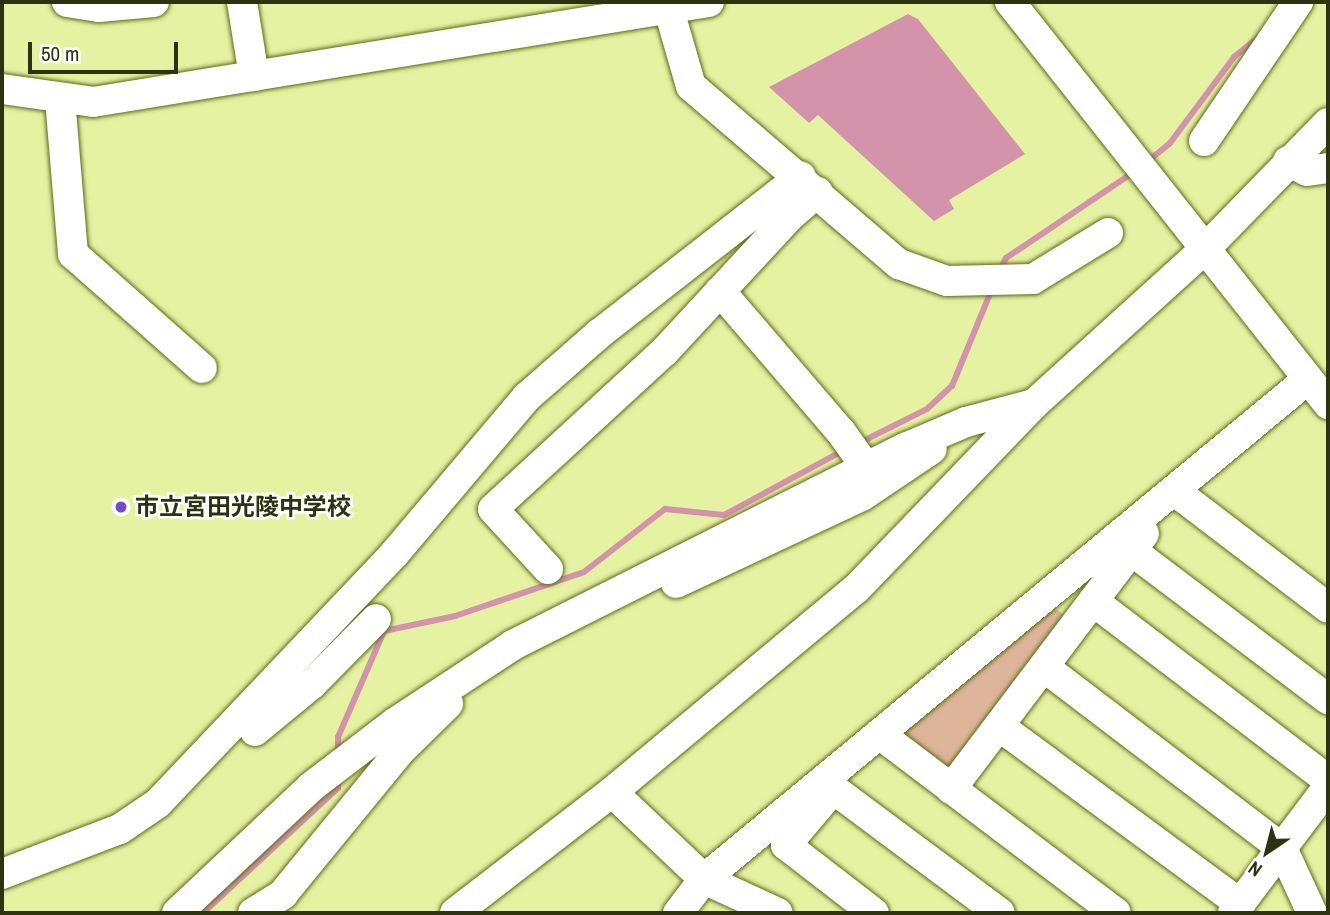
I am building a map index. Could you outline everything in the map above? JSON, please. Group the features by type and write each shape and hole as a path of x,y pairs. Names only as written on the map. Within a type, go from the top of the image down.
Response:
{"street":[{"path":"67,2 99,7 153,2"},
{"path":"242,2 254,76"},
{"path":"2,89 93,102 709,2"},
{"path":"1010,2 1328,404"},
{"path":"1205,141 1298,2"},
{"path":"669,10 691,86 712,108 809,184 899,264 947,281 1033,279 1108,233"},
{"path":"60,99 73,254 202,368"},
{"path":"455,913 612,792 856,589 1034,404 1205,248 1328,123"},
{"path":"1288,161 1307,171 1328,168"},
{"path":"548,569 493,509 664,352 720,291 809,184"},
{"path":"2,874 120,829 158,803 395,553 527,397 599,334 809,184"},
{"path":"720,291 850,442 866,467"},
{"path":"678,913 704,879 829,785 882,736 1308,379"},
{"path":"177,913 311,787 491,659 580,609 866,467 967,422 1034,404"},
{"path":"253,913 282,894 401,751 458,696 537,647 862,496 902,473 967,422"},
{"path":"951,789 1176,492"},
{"path":"1176,492 1328,608"},
{"path":"1132,551 1328,699"},
{"path":"1093,601 1328,780"},
{"path":"193,766 228,757 284,703 312,684 376,619"},
{"path":"1044,667 1282,848 1312,913"},
{"path":"999,726 1237,909 1328,787"},
{"path":"882,736 1115,913"},
{"path":"829,785 786,845 874,913"},
{"path":"829,785 1000,913"},
{"path":"612,792 704,879 778,913"}],"shaded area":[{"path":"908,14 918,19 1025,154 949,200 954,209 934,221 818,115 809,123 769,87"},
{"path":"1052,606 1069,619 949,773 900,735"}],"waterway":[{"path":"1148,161 1170,143 1234,57 1259,37"},
{"path":"1000,269 1006,258 1134,172"},
{"path":"857,444 927,409 952,386 992,289"},
{"path":"338,753 338,737 384,631 455,616 584,572 665,509 724,515 844,450"},
{"path":"203,913 338,788 338,778"}],"place":[{"name":"市立宮田光陵中学校","path":"121,507"}]}
